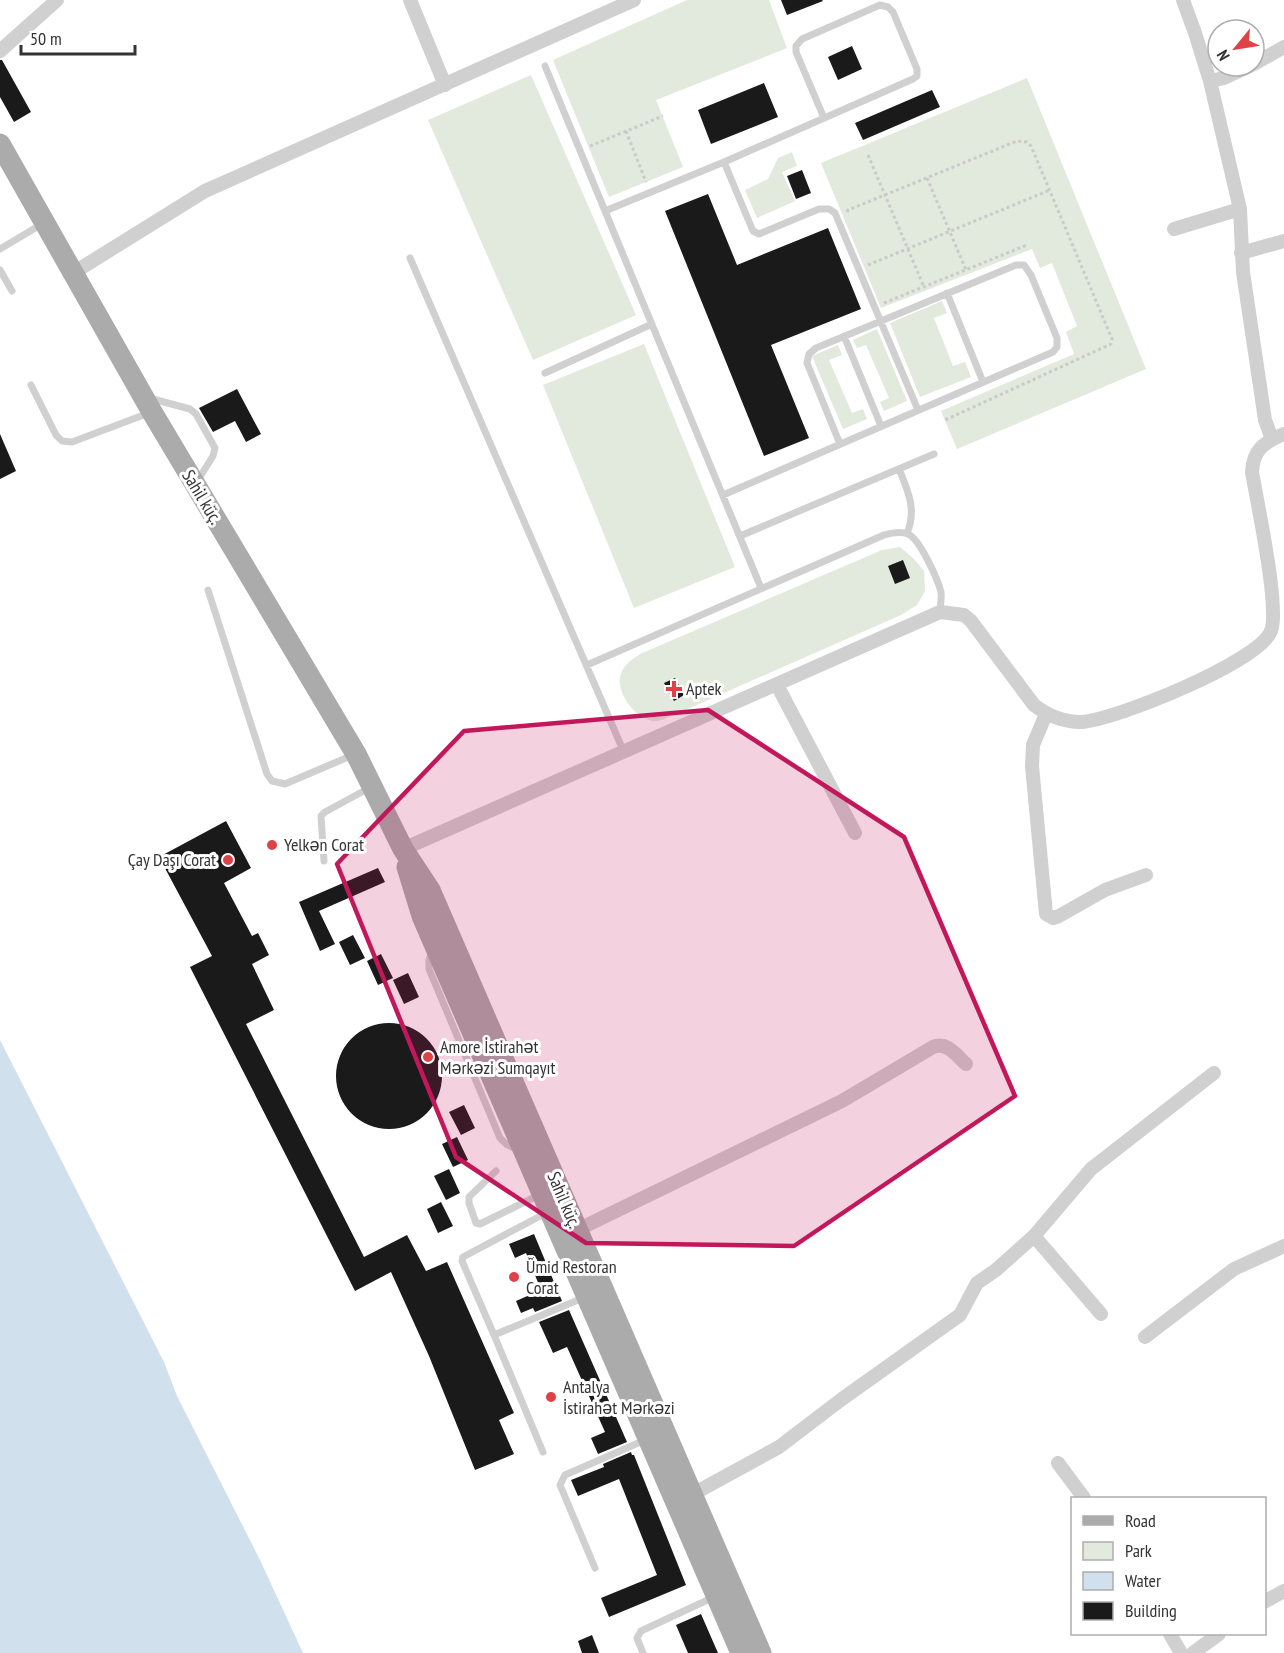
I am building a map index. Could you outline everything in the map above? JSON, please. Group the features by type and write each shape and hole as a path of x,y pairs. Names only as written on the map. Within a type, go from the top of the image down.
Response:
{"main road":[{"name":"Sahil küç.","path":"2,154 44,222 195,485 356,754 403,849 430,890 761,1653"},
{"name":"Sahil küç.","path":"403,849 415,896 434,944 741,1653"}],"street":[{"path":"0,51 57,0"},
{"path":"410,0 445,85"},
{"path":"73,273 206,191 445,85 607,5 634,0"},
{"path":"403,849 940,612 964,615 971,621 1034,705 1058,719 1080,722 1111,716 1229,666 1257,648 1266,639 1271,630 1274,604 1252,472 1256,452 1262,445 1278,436 1265,420 1241,253 1240,209 1210,81 1196,33 1183,0"},
{"path":"1266,57 1284,47"},
{"path":"1210,81 1224,78"},
{"path":"1173,229 1240,209"},
{"path":"1241,253 1284,241"},
{"path":"1271,630 1284,638"},
{"path":"777,685 855,833"},
{"path":"1046,714 1033,745 1032,766 1046,914 1053,918 1059,916 1105,890 1146,875"},
{"path":"577,1230 843,1101 939,1044 946,1046 966,1064"},
{"path":"693,1494 779,1447 842,1399 956,1319 966,1307 977,1283 996,1270 1034,1236 1091,1169 1214,1073"},
{"path":"1034,1236 1101,1314"},
{"path":"1145,1337 1234,1269 1284,1245"},
{"path":"1058,1462 1083,1497"},
{"path":"1266,1601 1284,1591"},
{"path":"1171,1635 1181,1653"},
{"path":"1193,1653 1218,1635"}],"lane":[{"path":"605,211 724,162 913,79 917,76 917,69 888,7 880,5 802,39 796,46 796,52 824,118"},
{"path":"545,66 761,588"},
{"path":"724,162 753,231 759,234 819,209 829,208 835,213 918,410"},
{"path":"0,249 44,222"},
{"path":"410,258 623,750"},
{"path":"723,495 1053,352 1057,347 1057,338 1031,275 1024,265 1016,265 947,293 816,348 809,354 807,363 840,444"},
{"path":"0,270 12,291"},
{"path":"947,293 983,382"},
{"path":"545,374 652,324"},
{"path":"844,336 881,426"},
{"path":"31,385 56,435 62,441 72,442 148,404 190,409 196,414 215,448 213,456 195,485"},
{"path":"740,536 934,454"},
{"path":"899,469 911,498 913,510 907,533"},
{"path":"587,665 895,532 907,533 919,545 940,589 940,612"},
{"path":"208,590 267,774 272,782 285,784 356,754"},
{"path":"324,861 321,816 372,786"},
{"path":"496,1171 469,1197 476,1223 480,1224 545,1203"},
{"path":"543,1452 462,1261 463,1257 545,1203"},
{"path":"494,1335 585,1297"},
{"path":"595,1568 560,1485 565,1475 647,1439"},
{"path":"643,1653 637,1638 641,1631 717,1596"}],"path":[{"path":"588,147 663,116"},
{"path":"626,131 646,182"},
{"path":"868,155 924,287"},
{"path":"927,178 966,270"},
{"path":"868,265 1050,190"},
{"path":"880,305 1027,245"}],"highlighted area":[{"path":"708,710 904,837 1015,1096 794,1246 586,1243 456,1157 337,864 464,731"}],"green space":[{"path":"687,0 769,0 787,48 656,100 683,167 609,197 553,60"},
{"path":"531,75 636,315 533,360 428,120"},
{"path":"1027,78 1146,369 957,449 941,411 1074,354 1066,332 1077,326 1052,263 1040,268 1032,249 881,308 821,163"},
{"path":"792,152 797,166 782,172 795,201 757,218 745,190 768,179 778,158"},
{"path":"942,301 947,313 934,318 953,366 965,362 971,377 920,397 890,323"},
{"path":"877,329 907,401 884,411 880,402 889,398 866,345 857,348 853,340"},
{"path":"644,344 735,567 634,608 543,385"},
{"path":"838,345 842,355 829,360 852,413 863,409 867,419 843,429 812,356"},
{"path":"900,547 924,571 925,591 917,605 901,615 660,720 649,720 642,716 624,697 620,681 622,671 640,654 882,550"}],"water":[{"path":"0,1040 164,1362 177,1396 260,1560 303,1653 0,1653"}],"building":[{"path":"781,0 822,0 823,1 787,15"},
{"path":"852,46 862,69 838,80 828,57"},
{"path":"0,60 31,112 14,122 0,97"},
{"path":"764,83 778,117 711,144 698,110"},
{"path":"932,90 940,107 863,140 855,123"},
{"path":"802,170 811,193 796,199 787,176"},
{"path":"708,194 737,265 828,228 861,309 771,345 809,438 764,456 665,211"},
{"path":"237,389 261,434 246,442 235,421 213,432 199,408"},
{"path":"0,434 16,471 0,479"},
{"path":"903,560 910,578 895,584 888,566"},
{"path":"675,678 684,695 674,701 664,683"},
{"path":"226,821 251,868 224,883 252,936 258,933 269,955 252,964 274,1010 246,1024 364,1257 407,1235 426,1271 447,1262 514,1413 499,1420 514,1454 475,1470 429,1356 391,1272 355,1291 190,967 212,956 159,857"},
{"path":"378,868 385,882 319,911 335,944 320,951 299,902"},
{"path":"353,935 365,958 350,965 339,942"},
{"path":"381,954 393,978 378,985 367,961"},
{"path":"408,973 419,997 404,1004 393,980"},
{"path":"389,1023 409,1027 426,1039 438,1056 442,1076 438,1096 426,1113 409,1125 389,1129 369,1125 352,1113 340,1096 336,1076 340,1056 352,1039 369,1027"},
{"path":"464,1105 475,1128 461,1135 449,1112"},
{"path":"457,1137 468,1160 453,1167 442,1144"},
{"path":"449,1169 460,1193 446,1200 434,1176"},
{"path":"441,1202 453,1226 438,1233 427,1209"},
{"path":"534,1234 562,1301 535,1312 533,1308 521,1313 516,1301 541,1290 526,1253 515,1258 509,1244"},
{"path":"569,1310 627,1442 598,1454 591,1438 605,1432 567,1347 553,1353 539,1322"},
{"path":"631,1452 686,1585 609,1617 601,1598 657,1575 619,1479 578,1496 571,1480 604,1467 603,1464"},
{"path":"701,1614 718,1653 688,1653 676,1625"},
{"path":"592,1635 599,1653 582,1653 578,1641"}],"place":[{"name":"Aptek","path":"674,689"},
{"name":"Yelkən Corat","path":"272,845"},
{"name":"Çay Daşı Corat","path":"228,860"},
{"name":"Amore İstirahət Mərkəzi Sumqayıt","path":"428,1057"},
{"name":"Ümid Restoran Corat","path":"514,1277"},
{"name":"Antalya İstirahət Mərkəzi","path":"551,1397"}]}
